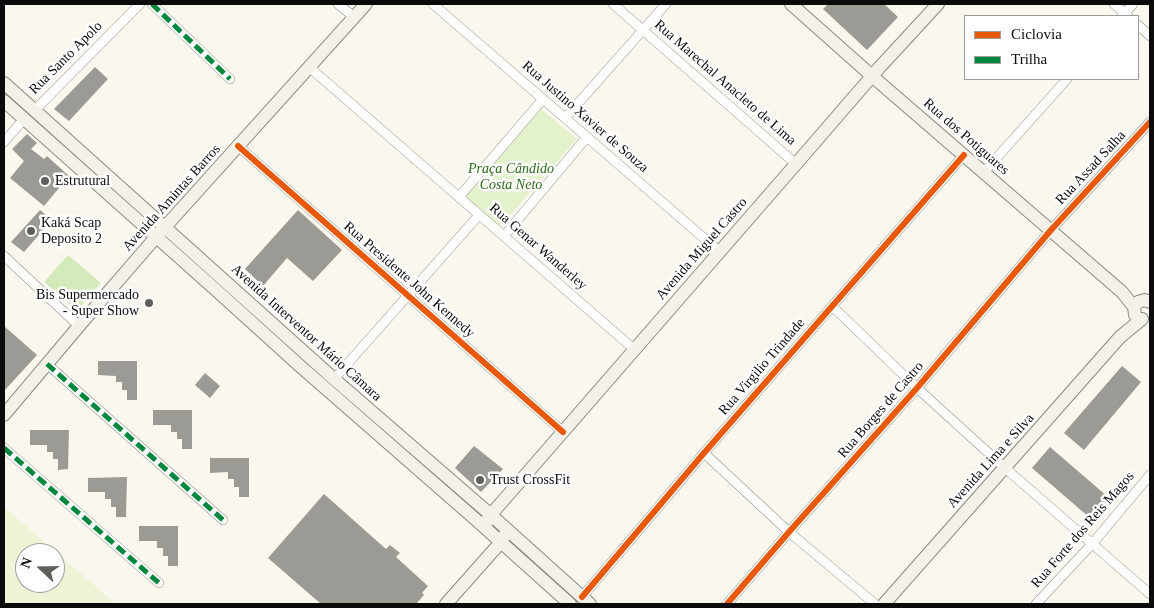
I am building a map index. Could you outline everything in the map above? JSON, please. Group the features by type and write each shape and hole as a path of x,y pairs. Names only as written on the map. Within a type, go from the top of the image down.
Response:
{"main road":[{"name":"Avenida Amintas Barros","path":"5,410 160,232 366,4"},
{"name":"Rua dos Potiguares","path":"790,4 1144,310"},
{"name":"Avenida Miguel Castro","path":"491,515 872,76 938,4"},
{"name":"Avenida Interventor Mário Câmara","path":"4,83 29,115 160,232 505,527 586,601"},
{"name":"Avenida Interventor Mário Câmara","path":"4,101 29,115"},
{"name":"Avenida Interventor Mário Câmara","path":"160,232 300,366 570,604"},
{"name":"Avenida Lima e Silva","path":"884,604 1144,310"},
{"path":"491,515 487,522 488,527 496,538"},
{"path":"446,604 496,538 505,535 505,527"}],"street":[{"name":"Rua Santo Apolo","path":"4,142 140,4"},
{"path":"152,4 230,79"},
{"path":"338,4 354,17"},
{"name":"Rua Justino Xavier de Souza","path":"433,4 720,252"},
{"name":"Rua Marechal Anacleto de Lima","path":"613,4 796,164"},
{"path":"565,118 666,4"},
{"path":"1114,4 1124,15 1133,4"},
{"path":"1139,26 1150,36"},
{"name":"Rua Genar Wanderley","path":"309,68 635,350"},
{"path":"984,172 1065,80"},
{"path":"459,197 543,99"},
{"name":"Rua Assad Salha","path":"1051,230 1150,122"},
{"path":"504,236 587,137"},
{"name":"Rua Presidente John Kennedy","path":"238,146 563,432"},
{"name":"Rua Virgilio Trindade","path":"586,601 704,453 964,155"},
{"path":"334,379 479,214"},
{"name":"Rua Borges de Castro","path":"727,604 917,388 1051,230"},
{"path":"4,256 79,326"},
{"path":"832,306 917,388 1005,468 1150,594"},
{"path":"47,364 223,520"},
{"path":"4,448 159,583"},
{"path":"704,453 789,532 875,604"},
{"name":"Rua Forte dos Reis Magos","path":"1036,604 1092,544 1150,474"}],"green space":[{"name":"Praça Cândido Costa Neto","path":"540,108 577,139 499,228 463,197"},
{"path":"68,255 101,283 77,310 44,282"},
{"path":"4,507 46,543 15,543 15,593 65,593 65,560 116,604 4,604"}],"building":[{"path":"828,4 884,4 898,17 867,50 823,9"},
{"path":"95,67 108,79 69,121 54,109"},
{"name":"Estrutural","path":"27,134 37,143 31,149 44,159 47,156 69,176 44,206 10,178 24,161 12,149"},
{"name":"Kaká Scap Deposito 2","path":"40,210 52,220 24,252 11,242"},
{"path":"298,210 342,250 313,281 287,258 263,286 245,269"},
{"path":"4,326 37,355 4,391"},
{"path":"98,361 137,361 137,400 127,400 127,390 122,390 122,382 116,382 116,376 98,375"},
{"path":"1122,366 1141,382 1084,450 1064,433"},
{"path":"205,373 220,386 210,398 195,385"},
{"path":"153,410 192,410 192,449 182,449 182,439 177,439 177,432 171,432 171,425 153,425"},
{"path":"30,430 69,430 68,469 58,470 58,459 53,459 53,452 47,452 47,445 30,445"},
{"name":"Trust CrossFit","path":"474,446 503,469 481,492 455,468"},
{"path":"1050,447 1108,497 1090,518 1032,468"},
{"path":"210,458 249,458 249,497 239,497 239,487 234,487 234,479 228,479 228,472 210,473"},
{"path":"127,477 126,517 116,517 116,507 111,507 111,499 105,499 105,492 88,492 88,478"},
{"path":"324,494 386,549 390,545 400,553 396,557 428,586 422,593 424,595 416,604 321,604 268,558"},
{"path":"139,526 178,526 178,566 168,566 168,556 163,556 163,548 157,548 157,541 139,541"}],"marked path":[{"path":"152,4 230,79"},
{"path":"47,364 223,520"},
{"path":"4,448 159,583"}],"cycle path":[{"path":"727,604 917,388 1051,230 1150,122"},
{"path":"238,146 563,432"},
{"path":"582,597 704,453 964,155"}],"place":[{"name":"Estrutural","path":"45,181"},
{"name":"Kaká Scap Deposito 2","path":"31,231"},
{"name":"Bis Supermercado - Super Show","path":"149,303"},
{"name":"Trust CrossFit","path":"480,480"}]}
